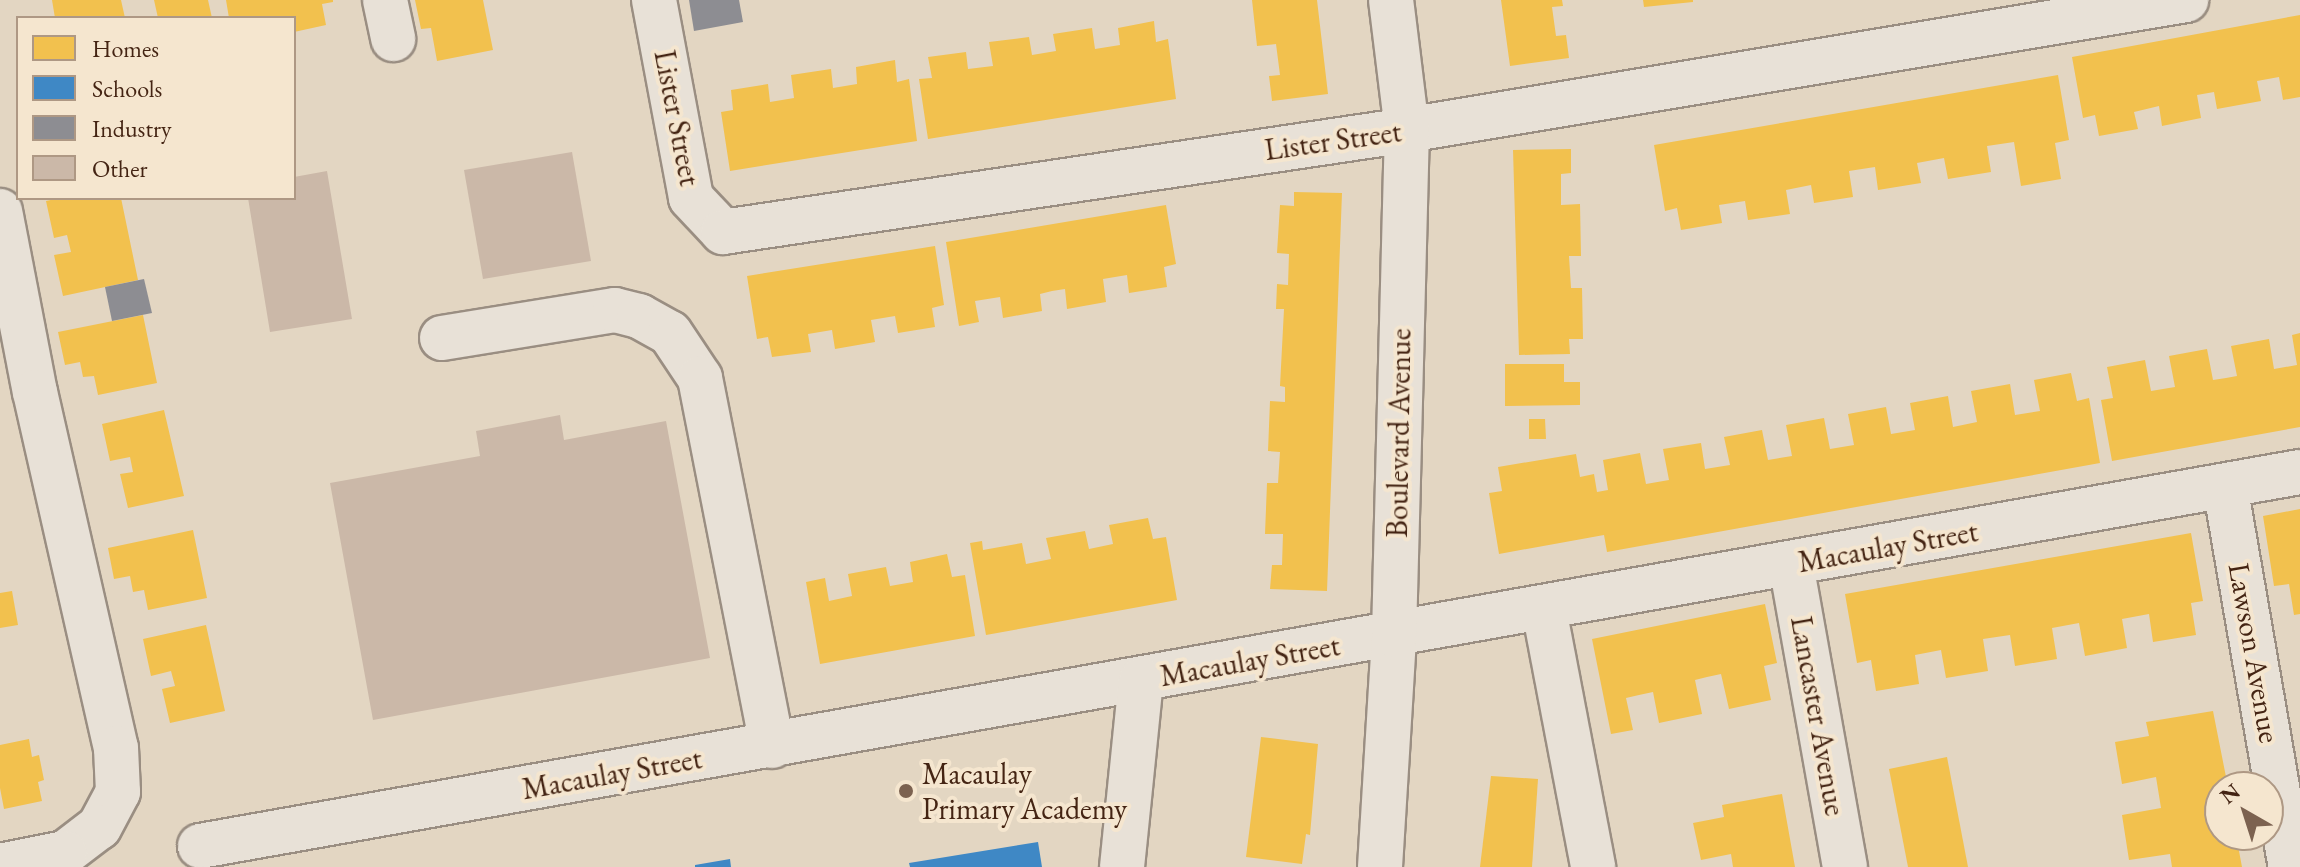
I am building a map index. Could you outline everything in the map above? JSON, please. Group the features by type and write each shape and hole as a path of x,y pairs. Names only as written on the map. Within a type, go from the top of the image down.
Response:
{"street":[{"name":"Lister Street","path":"654,0 691,198 723,232 1407,130 2113,6 2186,0"},
{"name":"Boulevard Avenue","path":"1380,867 1394,635 1407,130 1391,0"},
{"path":"0,211 18,396 116,748 118,792 99,827 65,853 0,866"},
{"path":"442,338 615,310 639,316 670,333 700,378 772,746"},
{"name":"Macaulay Street","path":"200,846 2300,472"},
{"name":"Lawson Avenue","path":"2225,486 2291,867"},
{"name":"Lancaster Avenue","path":"1791,564 1845,867"},
{"path":"1544,609 1593,867"},
{"path":"1122,867 1141,680"}],"building: Homes":[{"path":"52,0 121,0 125,16 55,16"},
{"path":"154,0 208,0 212,16 158,16"},
{"path":"226,0 333,0 322,4 326,25 296,32 296,16 229,16"},
{"path":"415,0 483,0 493,50 437,61 431,28 421,29"},
{"path":"1252,0 1317,0 1328,94 1272,101 1269,76 1280,75 1276,44 1257,46"},
{"path":"1501,0 1562,0 1563,6 1552,7 1556,36 1566,35 1569,58 1510,66"},
{"path":"1643,0 1693,0 1693,2 1644,7"},
{"path":"2300,15 2300,97 2283,100 2279,77 2257,81 2261,101 2217,109 2214,92 2197,95 2201,118 2162,126 2159,106 2134,112 2138,129 2099,136 2095,115 2083,118 2072,57"},
{"path":"1154,21 1156,42 1168,39 1176,99 928,139 919,79 932,78 928,57 966,52 968,69 993,66 989,42 1029,37 1032,55 1056,51 1053,34 1092,28 1095,49 1120,45 1118,28"},
{"path":"895,60 897,82 909,79 917,141 730,171 721,112 733,110 731,90 768,84 770,102 794,98 791,75 831,69 833,88 857,84 856,67"},
{"path":"2058,75 2069,140 2055,143 2061,179 2021,186 2014,142 1987,146 1991,172 1948,179 1944,158 1917,163 1921,183 1878,190 1875,167 1849,171 1853,197 1814,203 1811,185 1786,190 1790,214 1748,220 1745,201 1719,205 1722,223 1681,230 1677,208 1665,211 1654,145"},
{"path":"1571,149 1571,173 1561,174 1561,205 1580,204 1581,256 1569,256 1571,288 1582,288 1583,339 1569,339 1570,354 1519,355 1513,150"},
{"path":"1294,192 1342,193 1327,591 1270,589 1272,565 1282,565 1283,534 1265,534 1267,483 1278,483 1280,452 1268,451 1270,401 1285,402 1285,387 1280,386 1284,309 1276,309 1277,284 1288,285 1289,254 1277,253 1280,205 1294,206"},
{"path":"121,200 138,280 63,296 54,255 71,252 67,235 54,238 46,201"},
{"path":"1166,205 1176,264 1164,267 1167,287 1129,293 1127,275 1103,279 1106,302 1067,309 1065,289 1052,291 1040,294 1042,311 1003,318 1000,297 975,301 979,322 959,326 946,242"},
{"path":"935,246 944,305 932,308 935,327 898,333 895,316 871,320 875,342 835,349 832,330 808,334 811,352 772,357 768,337 757,339 747,276"},
{"path":"143,315 157,383 98,395 94,376 83,377 80,362 65,365 58,332"},
{"path":"2300,333 2300,427 2112,461 2101,400 2113,398 2107,367 2145,360 2151,391 2175,387 2169,356 2207,349 2213,380 2226,378 2237,376 2231,346 2269,339 2274,369 2297,365 2292,335"},
{"path":"1505,364 1564,364 1564,382 1580,382 1580,405 1505,406"},
{"path":"2071,373 2077,401 2089,398 2100,463 1607,552 1604,535 1499,554 1489,493 1502,491 1498,467 1576,454 1580,477 1594,474 1597,492 1608,490 1603,460 1640,453 1646,484 1669,480 1663,449 1701,443 1705,469 1730,465 1724,437 1762,430 1768,460 1792,456 1786,425 1824,418 1830,449 1854,445 1848,414 1886,407 1891,434 1915,430 1910,403 1948,396 1953,427 1977,422 1971,391 2010,384 2015,415 2040,411 2034,380"},
{"path":"164,410 184,496 128,508 120,474 133,472 130,457 110,461 102,424"},
{"path":"1529,419 1545,419 1546,439 1529,439"},
{"path":"2300,509 2300,614 2294,615 2289,584 2274,586 2263,516"},
{"path":"1148,518 1153,539 1166,537 1177,600 986,635 970,543 982,541 983,550 1022,543 1026,564 1051,559 1046,538 1085,531 1089,549 1113,544 1109,525"},
{"path":"193,530 207,598 148,610 144,590 133,592 130,576 114,579 108,548"},
{"path":"2191,533 2203,601 2191,603 2196,635 2153,642 2149,614 2122,619 2127,648 2085,656 2079,623 2052,628 2057,659 2015,666 2010,635 1983,639 1988,671 1946,678 1941,650 1915,655 1919,684 1876,691 1871,660 1857,663 1845,594"},
{"path":"947,554 952,577 965,575 975,636 820,664 806,582 825,578 829,601 852,596 848,574 886,567 890,586 913,582 910,562"},
{"path":"12,591 18,625 0,628 0,593"},
{"path":"1765,604 1777,663 1764,666 1771,700 1729,709 1721,674 1695,680 1702,714 1659,723 1653,692 1639,695 1626,698 1633,730 1611,734 1592,639"},
{"path":"206,625 225,711 170,723 162,689 175,686 171,671 151,676 143,639"},
{"path":"2213,711 2225,771 2204,771 2204,851 2239,851 2242,867 2172,867 2170,854 2129,860 2122,815 2161,808 2156,777 2122,784 2115,742 2149,736 2146,722"},
{"path":"1261,737 1318,744 1310,835 1306,834 1302,864 1246,857"},
{"path":"29,739 32,757 39,755 44,780 38,782 42,801 4,809 0,788 0,745"},
{"path":"1947,757 1968,867 1908,867 1889,769"},
{"path":"1491,776 1538,779 1532,867 1480,867"},
{"path":"1782,794 1795,867 1733,867 1731,854 1701,860 1693,823 1724,817 1722,805"}],"building: Schools":[{"path":"1038,842 1042,867 910,867 909,863"},
{"path":"730,859 731,867 695,867 695,865"}],"building: Industry":[{"path":"689,0 739,0 743,22 694,31"},
{"path":"144,279 152,313 112,321 105,287"}],"building: Other":[{"path":"572,152 591,261 483,279 464,170"},
{"path":"327,171 352,319 270,332 248,200 296,200 296,177"},
{"path":"560,415 564,440 666,421 710,658 373,720 330,483 480,456 476,431"}],"place":[{"name":"Macaulay Primary Academy","path":"906,791"}]}
